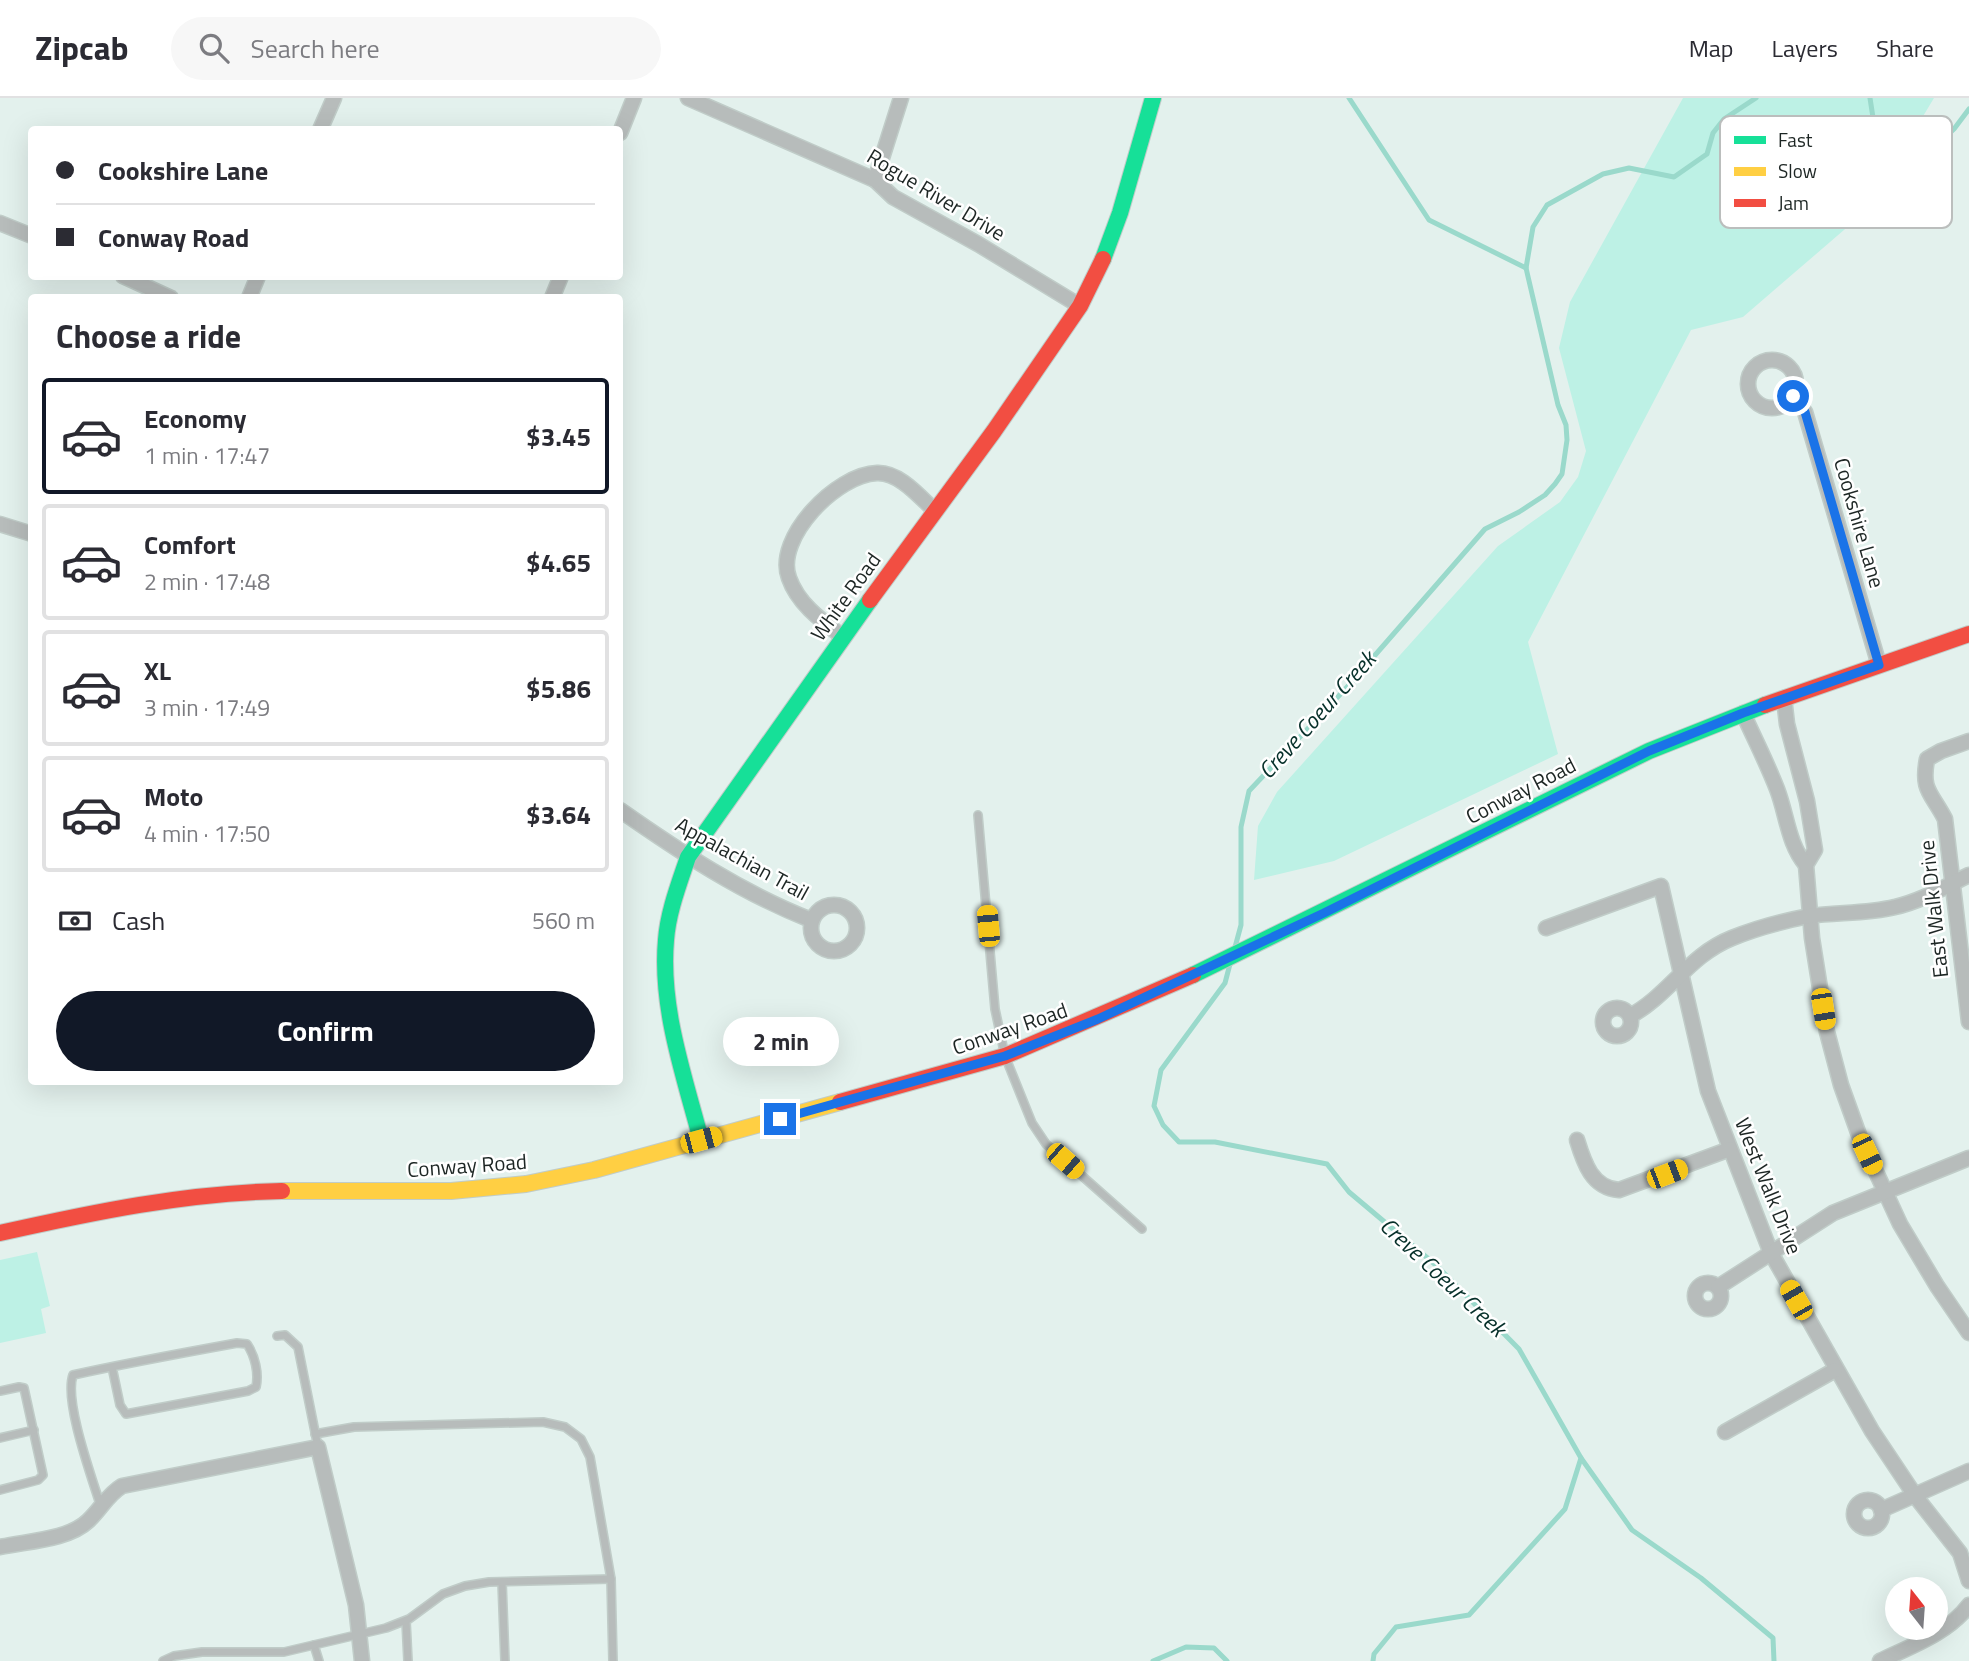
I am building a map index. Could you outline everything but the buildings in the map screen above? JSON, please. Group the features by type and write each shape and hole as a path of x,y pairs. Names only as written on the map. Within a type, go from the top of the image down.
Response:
{"street":[{"path":"322,126 334,98"},
{"path":"623,126 634,98"},
{"name":"Rogue River Drive","path":"688,98 874,180 893,197 978,244 1080,306"},
{"path":"874,180 901,98"},
{"name":"White Road","path":"701,1140 674,1040 667,969 666,941 675,895 688,857 934,510 994,431 1080,306 1098,273 1120,213 1153,98"},
{"path":"0,223 28,234"},
{"path":"132,280 162,294"},
{"name":"Cookshire Lane","path":"1793,396 1805,412 1879,665"},
{"path":"843,637 802,601 788,577 791,544 808,516 825,498 848,482 877,472 904,482 934,510"},
{"path":"0,524 28,533"},
{"name":"Conway Road","path":"0,1233 125,1205 186,1196 256,1191 399,1192 484,1189 540,1182 1005,1056 1149,996 1324,913 1649,751 1784,698 1969,634"},
{"path":"1784,698 1787,724 1807,801 1815,849 1807,865 1811,916 1827,1032 1834,1059 1859,1135 1885,1192 1937,1286 1969,1333"},
{"path":"1743,713 1772,775 1795,851 1807,865"},
{"name":"East Walk Drive","path":"1969,741 1927,759 1924,778 1926,791 1945,819 1969,1022"},
{"name":"Appalachian Trail","path":"623,812 688,857 811,920"},
{"path":"1630,1016 1646,1007 1700,956 1728,939 1758,928 1811,916 1895,907 1927,897 1969,875"},
{"name":"West Walk Drive","path":"1546,928 1661,886 1701,1068 1771,1253 1836,1370 1916,1497 1960,1553 1969,1581"},
{"path":"1577,1140 1593,1177 1602,1186 1619,1190 1730,1149"},
{"path":"1718,1287 1833,1213 1969,1158"},
{"path":"1726,1432 1836,1370"},
{"path":"0,1547 71,1532 87,1522 110,1493 136,1482 317,1441 361,1634 362,1661"},
{"path":"1881,1510 1916,1497 1969,1471"},
{"path":"1880,1661 1926,1639 1959,1619 1969,1605"}],"lane":[{"path":"978,815 995,1009 1005,1056 1032,1123 1046,1144 1142,1229"},
{"path":"277,1336 285,1335 298,1346 317,1441 354,1427 543,1422 565,1427 581,1439 590,1457 611,1578 613,1661"},
{"path":"100,1505 69,1386 73,1375 112,1367 237,1343 247,1344 253,1352 258,1380 256,1387 248,1391 126,1414 120,1405 112,1367"},
{"path":"0,1391 24,1388 43,1475 38,1480 0,1490"},
{"path":"0,1438 34,1430"},
{"path":"163,1661 174,1656 221,1652 284,1652 361,1634 406,1620 443,1594 465,1586 611,1578"},
{"path":"502,1582 505,1661"},
{"path":"406,1620 408,1661"},
{"path":"314,1645 319,1661"},
{"path":"221,1652 221,1661"}],"green space":[{"path":"1683,98 1934,98 1923,116 1720,116 1720,228 1846,228 1743,317 1691,330 1528,642 1558,754 1334,861 1254,880 1258,826 1277,792 1498,546 1560,502 1578,477 1586,451 1559,348 1570,302"},
{"path":"37,1252 50,1306 41,1309 46,1333 0,1343 0,1260"}],"waterway":[{"path":"1349,98 1429,220 1526,268"},
{"name":"Creve Coeur Creek","path":"1729,116 1756,98"},
{"name":"Creve Coeur Creek","path":"1870,98 1873,116"},
{"name":"Creve Coeur Creek","path":"1952,131 1969,109"},
{"name":"Creve Coeur Creek","path":"1234,951 1241,925 1241,827 1249,791 1349,685 1485,529 1545,495 1562,474 1567,440 1566,425 1558,405 1526,268 1533,227 1547,205 1603,174 1629,168 1674,177 1707,154 1713,133 1720,124"},
{"name":"Creve Coeur Creek","path":"1230,964 1225,983 1161,1070 1154,1106 1163,1125 1179,1142 1215,1142 1327,1164 1349,1192 1437,1266 1519,1349 1581,1458 1565,1509 1469,1615 1396,1627 1374,1654 1373,1661"},
{"path":"1581,1458 1632,1530 1701,1578 1773,1638 1774,1661"},
{"name":"Creve Coeur Creek","path":"1153,1661 1186,1647 1214,1648 1227,1661"}],"traffic: fast":[{"path":"1103,259 1120,213 1153,98"},
{"path":"701,1140 675,1041 667,991 666,940 678,888 688,857 870,600"},
{"path":"1193,975 1649,751 1765,705"}],"traffic: slow":[{"path":"282,1191 451,1191 526,1184 594,1170 840,1102"}],"traffic: jam":[{"path":"870,600 994,431 1080,306 1103,259"},
{"path":"1765,705 1969,634"},
{"path":"840,1102 1005,1056 1193,975"},
{"path":"0,1233 105,1211 175,1200 282,1191"}],"route":[{"path":"780,1119 1005,1056 1098,1019 1324,913 1649,751 1743,713 1879,665 1805,412 1793,396"}]}
